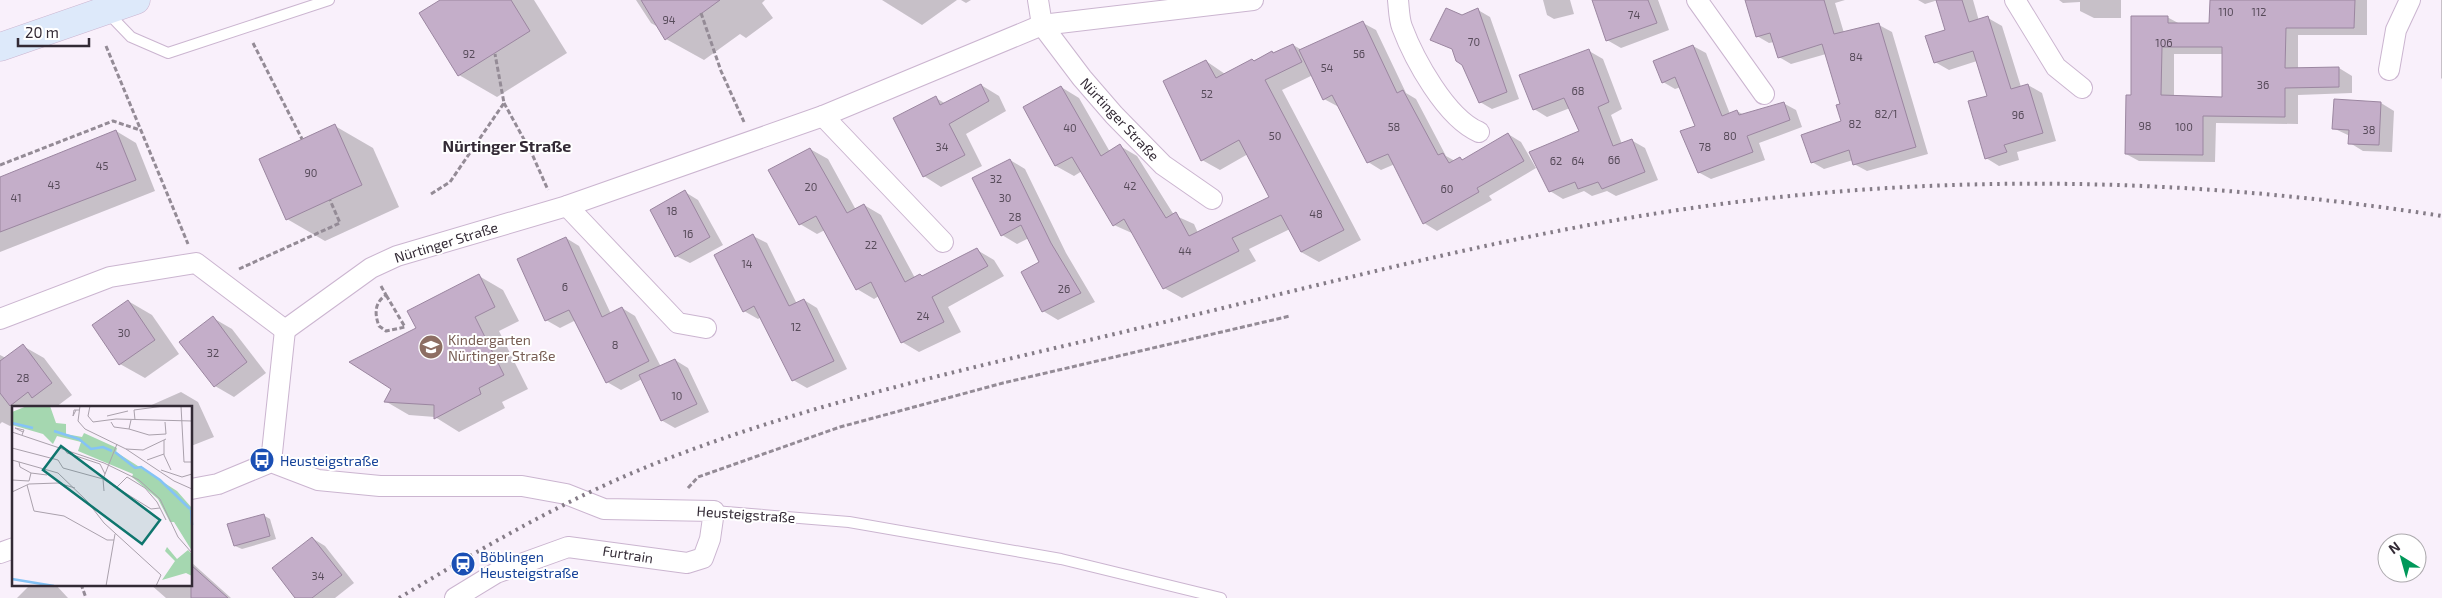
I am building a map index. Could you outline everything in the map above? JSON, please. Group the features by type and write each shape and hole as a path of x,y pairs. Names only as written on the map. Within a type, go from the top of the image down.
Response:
{"main road":[{"path":"0,47 136,0"}],"street":[{"name":"Nürtinger Straße","path":"1038,0 1042,25 1082,78 1145,149 1163,165 1212,199"},
{"name":"Nürtinger Straße","path":"285,330 371,268 397,256 562,208 823,116 1042,25 1253,0"},
{"path":"1398,0 1401,25 1418,61 1449,108 1468,128 1479,132"},
{"path":"1698,0 1764,94"},
{"path":"2015,0 2056,67 2082,88"},
{"path":"2389,70 2396,30 2410,0"},
{"path":"823,116 943,242"},
{"path":"562,208 678,323 706,328"},
{"path":"0,320 110,277 196,263 285,330 271,462 218,484 192,489"},
{"name":"Heusteigstraße","path":"271,462 318,480 380,486 522,486 566,494 604,509 714,511"},
{"name":"Furtrain","path":"455,598 496,573 568,547 687,563 703,558 710,539 714,511"},
{"path":"0,554 12,549"}],"lane":[{"path":"106,11 131,37 168,53 245,26 329,0"},
{"name":"Heusteigstraße","path":"714,511 849,522 1061,559 1221,598"}],"path":[{"path":"701,14 721,71 753,141"},
{"path":"245,26 302,139"},
{"path":"106,46 196,263"},
{"path":"495,54 504,103 562,208"},
{"path":"431,194 450,182 504,103"},
{"path":"0,165 113,121 141,130"},
{"path":"218,278 340,223 330,200"},
{"path":"371,268 405,327 400,330 386,331 377,322 377,305 386,295"},
{"path":"670,510 698,476 840,427 1003,383 1290,316"},
{"path":"82,586 86,598"}],"building":[{"path":"440,0 511,0 530,31 458,76 419,13"},
{"path":"641,0 720,0 665,40"},
{"path":"1592,0 1648,0 1657,23 1606,41"},
{"path":"1745,0 1824,0 1834,34 1879,23 1916,147 1853,165 1849,150 1811,163 1801,135 1841,121 1836,105 1840,104 1822,44 1778,58 1770,33 1756,37"},
{"path":"1936,0 1962,0 1969,22 1988,16 2011,89 2028,84 2043,133 2004,145 2007,152 1985,159 1968,101 1987,96 1973,51 1934,63 1925,36 1945,30"},
{"path":"2210,0 2355,0 2354,28 2286,28 2285,68 2339,67 2339,87 2285,88 2285,117 2203,116 2203,155 2125,154 2126,95 2131,95 2131,16 2168,16 2168,23 2209,23","holes":["2162,47 2222,47 2222,97 2161,95"]},
{"path":"1446,8 1462,15 1478,8 1507,92 1479,103 1462,65 1456,61 1452,49 1430,40"},
{"path":"1363,21 1397,93 1403,90 1438,155 1443,153 1449,163 1460,157 1462,160 1508,133 1524,161 1477,188 1479,192 1423,224 1388,154 1367,163 1332,95 1323,100 1299,50"},
{"path":"1293,44 1302,62 1265,80 1344,230 1301,252 1281,215 1232,238 1239,251 1163,289 1124,219 1113,226 1072,157 1055,166 1023,107 1061,86 1101,156 1120,144 1166,218 1176,212 1189,236 1269,197 1239,140 1201,161 1163,81 1206,60 1216,78 1252,59 1254,61 1272,51 1273,53"},
{"path":"1693,45 1722,116 1737,110 1739,115 1784,102 1790,120 1747,136 1753,152 1698,173 1680,131 1695,126 1675,77 1662,83 1653,61"},
{"path":"1589,49 1609,102 1598,107 1613,146 1632,139 1645,172 1602,189 1598,182 1578,189 1575,182 1549,192 1529,152 1579,131 1564,98 1533,110 1519,75"},
{"path":"981,84 989,101 949,124 965,155 923,177 893,118 936,96 940,105"},
{"path":"2334,99 2381,102 2379,145 2348,144 2349,130 2332,129"},
{"path":"335,124 362,185 286,220 259,159"},
{"path":"116,130 136,180 0,232 0,177"},
{"path":"810,148 847,213 864,204 905,282 920,274 922,276 977,248 988,266 932,297 944,322 901,343 871,282 856,290 816,216 799,225 768,170"},
{"path":"1010,159 1051,243 1081,293 1042,312 1021,272 1039,262 1021,225 1001,236 972,178"},
{"path":"685,190 710,237 675,257 650,210"},
{"path":"753,234 789,306 804,299 834,361 792,381 754,306 743,312 714,255"},
{"path":"566,237 602,317 622,307 649,361 606,383 569,310 545,321 517,259"},
{"name":"Kindergarten Nürtinger Straße","path":"479,274 495,307 475,317 504,375 479,388 481,394 434,419 434,405 384,402 391,389 349,362 416,328 407,311"},
{"path":"128,300 155,340 119,365 92,325"},
{"path":"213,316 247,362 214,387 179,342"},
{"path":"23,344 52,383 32,398 28,392 10,406 0,393 0,361"},
{"path":"675,359 697,404 661,421 639,375"},
{"path":"264,514 270,536 234,546 227,524"},
{"path":"312,537 342,575 312,598 295,598 272,568"},
{"path":"192,566 228,598 191,598"}],"railway":[{"path":"399,598 533,521 601,487 672,457 795,415 983,365 1431,258 1561,230 1692,208 1785,196 1973,184 2067,184 2255,193 2349,203 2442,216"}],"place":[{"name":"Kindergarten Nürtinger Straße","path":"431,347"},
{"name":"Heusteigstraße","path":"262,460"},
{"name":"Böblingen Heusteigstraße","path":"463,564"}],"district":[{"name":"Nürtinger Straße","path":"507,145"}]}
